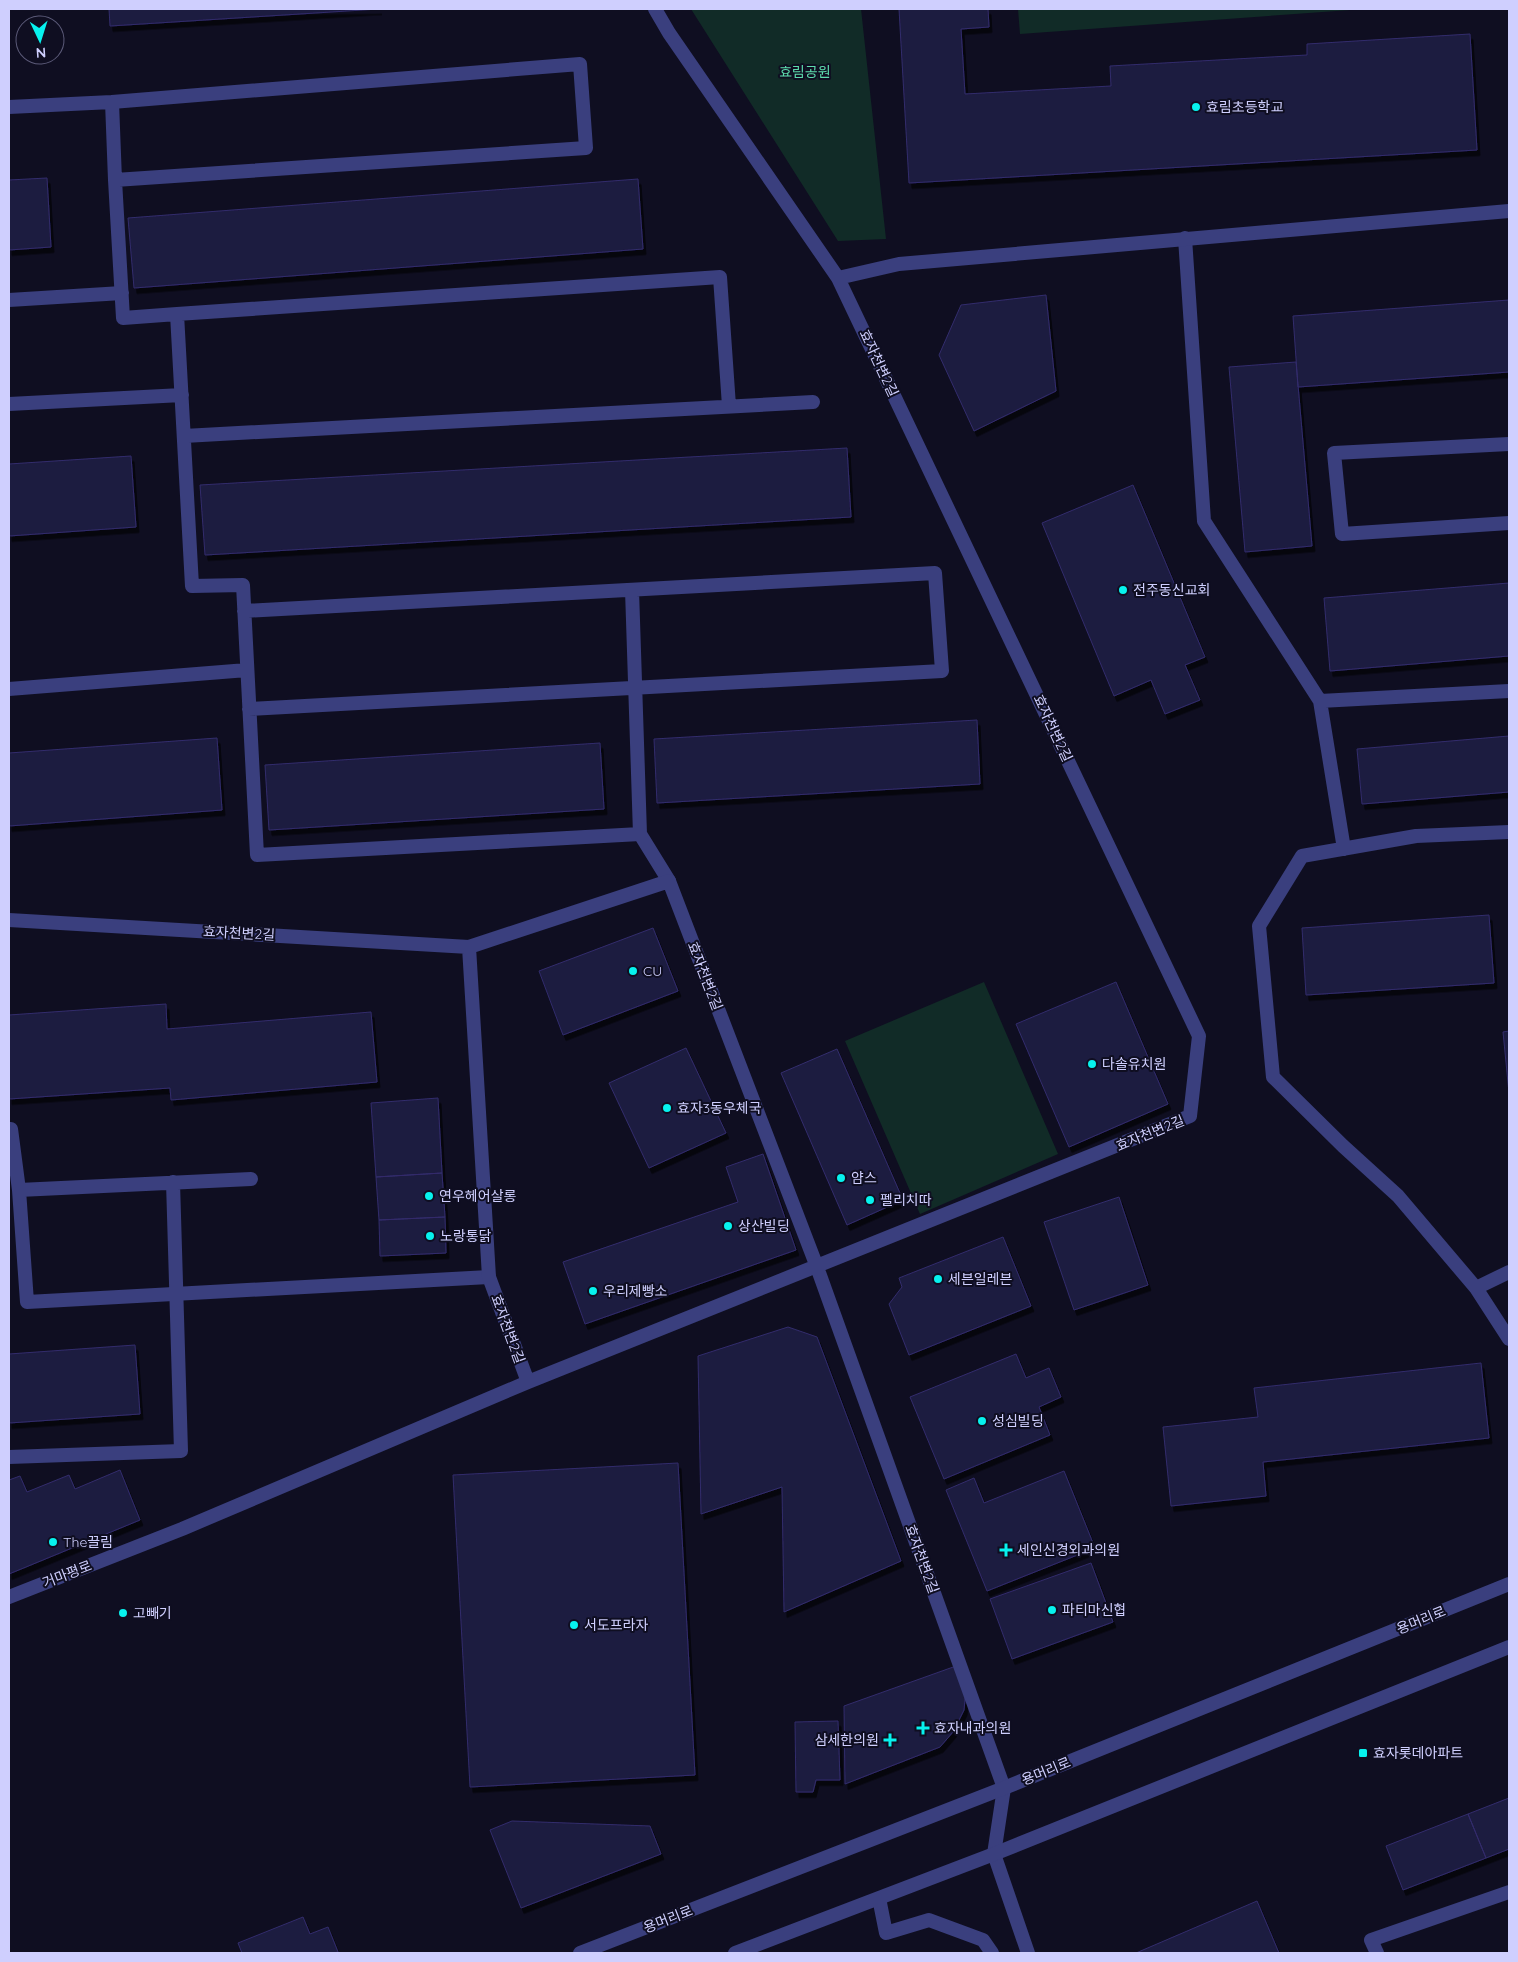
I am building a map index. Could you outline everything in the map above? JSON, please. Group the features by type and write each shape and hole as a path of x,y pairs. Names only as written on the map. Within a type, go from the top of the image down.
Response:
{"street":[{"name":"효자천변2길","path":"182,1529 528,1382 1190,1116 1199,1036 838,278 669,33 655,9"},
{"path":"9,107 112,102 580,64 586,148 115,180"},
{"path":"112,102 124,318 720,277 729,406"},
{"path":"838,278 899,264 1509,210"},
{"path":"1185,238 1204,522 1320,701 1344,849"},
{"path":"9,300 122,293"},
{"path":"177,314 192,586 243,584 256,855 640,834"},
{"path":"9,404 182,395"},
{"path":"184,436 813,402"},
{"path":"1509,444 1334,453 1342,534 1509,523"},
{"path":"244,611 936,573 942,671 249,709"},
{"path":"632,590 640,834 669,881"},
{"path":"9,688 247,670"},
{"path":"1320,701 1509,691"},
{"path":"1509,832 1416,836 1302,856 1259,926 1273,1077 1343,1146 1398,1196 1476,1288 1509,1339"},
{"name":"효자천변2길","path":"9,920 470,947 669,881 817,1267 1004,1788 994,1854"},
{"name":"효자천변2길","path":"470,947 489,1277 528,1382"},
{"path":"9,1129 11,1129 19,1190 27,1302 489,1277"},
{"path":"19,1190 251,1179"},
{"path":"9,1457 181,1451 173,1182"},
{"path":"1476,1288 1509,1272"},
{"name":"거마평로","path":"9,1597 182,1529"},
{"name":"용머리로","path":"580,1953 1004,1788 1509,1584"},
{"path":"735,1953 994,1854 1509,1647"},
{"path":"994,1854 1028,1953"},
{"path":"1377,1953 1371,1940 1509,1892"},
{"path":"879,1898 886,1933 929,1920 983,1940 992,1953"}],"green space":[{"name":"효림공원","path":"691,9 861,9 886,239 838,241"},
{"path":"1018,9 1364,9 1020,34"},
{"path":"984,982 1058,1154 920,1214 845,1041"}],"building":[{"path":"109,9 379,9 110,26"},
{"path":"899,9 988,9 989,27 961,29 965,94 1111,86 1110,66 1307,55 1307,44 1470,34 1477,150 909,183"},
{"path":"47,178 51,247 9,250 9,180"},
{"path":"638,179 643,249 134,288 128,218"},
{"path":"1046,295 1056,391 974,431 939,355 961,305"},
{"path":"1509,300 1509,372 1298,387 1293,316"},
{"path":"1296,362 1312,546 1245,552 1229,367"},
{"path":"847,448 851,517 205,555 200,485"},
{"path":"131,456 136,527 9,536 9,464"},
{"name":"전주동신교회","path":"1133,485 1205,657 1185,665 1200,700 1165,714 1151,680 1114,696 1042,523"},
{"path":"1509,583 1509,656 1330,671 1324,598"},
{"path":"977,720 980,784 657,803 654,739"},
{"path":"1509,736 1509,792 1362,804 1357,749"},
{"path":"217,738 222,810 9,826 9,753"},
{"path":"600,743 604,809 269,830 265,765"},
{"path":"1489,915 1494,983 1306,995 1302,928"},
{"path":"653,928 678,991 563,1035 539,971"},
{"name":"다솔유치원","path":"1116,982 1168,1104 1069,1147 1016,1024"},
{"path":"166,1004 167,1029 371,1012 377,1082 171,1100 170,1088 9,1099 9,1015"},
{"path":"1509,1031 1509,1093 1503,1032"},
{"name":"효자3동우체국","path":"686,1048 726,1133 649,1168 609,1083"},
{"path":"837,1049 903,1200 847,1225 781,1073"},
{"path":"438,1098 442,1173 376,1177 371,1103"},
{"name":"상산빌딩","path":"763,1154 796,1250 585,1324 563,1262 738,1202 726,1167"},
{"path":"442,1173 445,1217 379,1220 376,1177"},
{"path":"1119,1197 1148,1285 1074,1310 1044,1222"},
{"path":"445,1217 446,1253 380,1256 379,1220"},
{"path":"1003,1237 1031,1306 909,1355 889,1304 902,1287 899,1278"},
{"path":"788,1327 817,1337 901,1561 784,1612 782,1487 701,1514 698,1356"},
{"path":"135,1345 140,1414 9,1423 9,1354"},
{"name":"성심빌딩","path":"1016,1354 1026,1378 1049,1368 1061,1397 1039,1407 1050,1435 944,1479 910,1397"},
{"path":"1481,1363 1489,1438 1263,1462 1266,1496 1171,1506 1163,1427 1258,1417 1254,1388"},
{"name":"서도프라자","path":"678,1463 695,1775 470,1787 453,1475"},
{"path":"120,1470 140,1520 9,1574 9,1480 20,1476 27,1492 69,1475 75,1489"},
{"path":"1064,1471 1095,1548 987,1591 946,1490 974,1478 984,1503"},
{"name":"파티마신협","path":"1091,1563 1113,1622 1012,1659 990,1599"},
{"path":"956,1666 966,1689 964,1710 953,1732 940,1747 845,1784 844,1706"},
{"path":"838,1721 840,1780 816,1780 813,1792 796,1792 795,1722"},
{"path":"1509,1798 1509,1849 1486,1858 1468,1814"},
{"path":"1468,1814 1486,1858 1403,1890 1386,1846"},
{"path":"512,1821 650,1826 661,1854 521,1908 490,1830"},
{"path":"1257,1901 1279,1953 1136,1953"},
{"path":"303,1917 310,1934 328,1927 338,1952 242,1953 238,1943"}],"place":[{"name":"효림초등학교","path":"1196,107"},
{"name":"전주동신교회","path":"1123,590"},
{"name":"CU","path":"633,971"},
{"name":"다솔유치원","path":"1092,1064"},
{"name":"효자3동우체국","path":"667,1108"},
{"name":"얌스","path":"841,1178"},
{"name":"연우헤어살롱","path":"429,1196"},
{"name":"펠리치따","path":"870,1200"},
{"name":"상산빌딩","path":"728,1226"},
{"name":"노랑통닭","path":"430,1236"},
{"name":"세븐일레븐","path":"938,1279"},
{"name":"우리제빵소","path":"593,1291"},
{"name":"성심빌딩","path":"982,1421"},
{"name":"The끌림","path":"53,1542"},
{"name":"세인신경외과의원","path":"1006,1550"},
{"name":"파티마신협","path":"1052,1610"},
{"name":"고빼기","path":"123,1613"},
{"name":"서도프라자","path":"574,1625"},
{"name":"효자내과의원","path":"923,1728"},
{"name":"삼세한의원","path":"890,1740"},
{"name":"효자롯데아파트","path":"1363,1753"}]}
